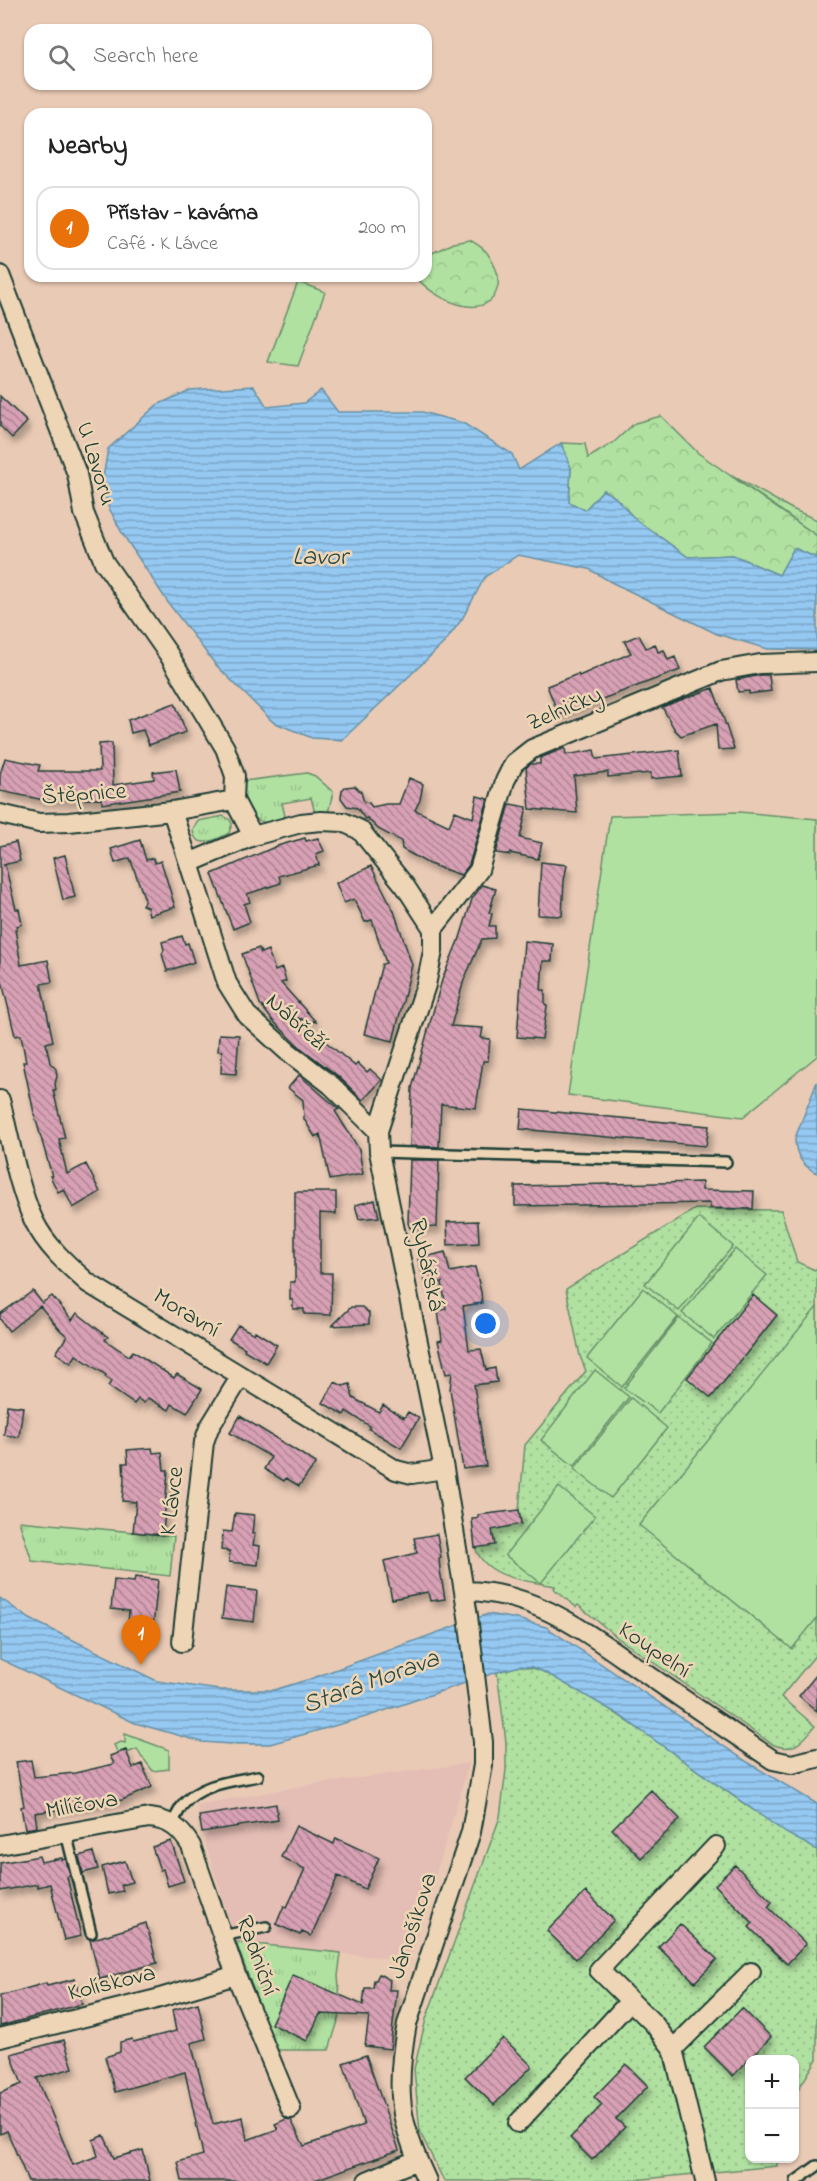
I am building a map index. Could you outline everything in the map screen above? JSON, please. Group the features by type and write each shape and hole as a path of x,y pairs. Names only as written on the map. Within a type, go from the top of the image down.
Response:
{"street":[{"name":"U Lavoru","path":"0,275 77,474 84,513 104,562 169,655 225,748 235,776 234,800"},
{"name":"Zelničky","path":"433,929 479,870 505,781 514,763 521,756 532,749 721,671 760,664 817,662"},
{"path":"172,811 234,800 253,836"},
{"name":"Štěpnice","path":"0,814 39,823 172,811"},
{"name":"Nábřeží","path":"172,811 227,983 247,1014 287,1051 331,1085 378,1131"},
{"path":"189,863 253,836 301,823 343,822 360,830 405,886 433,929"},
{"name":"Rybářská","path":"433,929 433,951 426,985 378,1131 379,1152 444,1469 468,1616"},
{"name":"Moravní","path":"0,1100 21,1183 34,1221 55,1252 88,1283 396,1470 412,1474 444,1469"},
{"name":"K Lávce","path":"182,1642 204,1442 209,1428 241,1376"},
{"name":"Koupelní","path":"464,1591 489,1591 504,1594 558,1615 773,1760 792,1764 815,1757"},
{"name":"Jánošíkova","path":"427,2181 404,2122 401,2096 402,2048 407,2024 467,1843 476,1809 483,1754 478,1684 468,1616"},
{"name":"Milíčova","path":"0,1845 148,1818 162,1819 172,1824"},
{"name":"Radniční","path":"172,1824 183,1832 191,1846 268,2067 291,2109"},
{"path":"705,2181 673,2049 654,2024 599,1970 716,1846"},
{"path":"673,2049 751,1972"},
{"name":"Kolískova","path":"0,2038 153,2000 236,1975"},
{"path":"518,2123 630,2001"},
{"path":"367,2181 417,2160"}],"lane":[{"path":"379,1152 726,1162"},
{"path":"172,1824 183,1805 195,1795 216,1785 258,1776"},
{"path":"66,1833 91,1933"},
{"path":"222,1936 266,1927"},
{"path":"796,2181 817,2166"}],"shaded area":[{"path":"469,1763 410,1961 236,1942 202,1832 197,1805 302,1786"}],"green space":[{"path":"470,240 483,248 496,269 498,285 493,298 484,304 473,306 446,300 421,282 432,282 432,253 453,243"},
{"path":"298,282 325,292 298,366 268,362"},
{"path":"661,416 698,453 817,536 817,558 794,548 779,575 733,555 688,557 635,519 615,497 603,490 585,510 569,502 571,468 561,443 585,444 588,458 613,443 635,423"},
{"path":"731,475 792,509 817,520 817,536"},
{"path":"307,773 315,776 333,792 328,813 315,813 311,798 282,803 285,816 283,820 273,822 257,819 247,808 244,781"},
{"path":"739,812 817,819 817,1056 743,1117 568,1095 610,816"},
{"path":"224,816 232,824 229,833 207,842 197,840 193,829 198,821"},
{"path":"695,1209 781,1210 797,1262 815,1270 817,1268 817,1653 781,1697 815,1726 802,1741 792,1747 779,1747 772,1744 618,1638 578,1605 576,1607 554,1589 555,1586 501,1574 483,1561 476,1548 474,1533 521,1523 519,1510 525,1445 586,1371 580,1356 566,1289"},
{"path":"699,1218 733,1246 679,1311 645,1284"},
{"path":"735,1249 767,1275 714,1339 682,1313"},
{"path":"643,1288 678,1317 622,1387 587,1358"},
{"path":"817,1307 817,1618 792,1649 639,1525"},
{"path":"679,1318 712,1343 658,1413 624,1388"},
{"path":"595,1370 629,1397 574,1466 541,1440"},
{"path":"631,1398 667,1428 611,1498 574,1469"},
{"path":"559,1487 595,1516 541,1583 505,1555"},
{"path":"19,1521 174,1536 170,1576 32,1561"},
{"path":"520,1666 529,1667 565,1682 619,1715 759,1814 817,1850 817,2059 799,2088 799,2055 745,2055 745,2163 777,2163 777,2166 623,2181 444,2181 420,2132 414,2069 426,2019 500,1817 506,1770 506,1742 497,1672"},
{"path":"125,1734 169,1750 169,1769 153,1771 137,1749 127,1753 125,1750 118,1753 114,1745 125,1743"},
{"path":"236,1942 341,1953 338,1976 341,2011 329,2050 275,2050"}],"water":[{"name":"Lavor","path":"254,386 267,407 304,403 321,390 338,412 422,412 463,423 512,454 519,470 561,443 571,468 569,502 585,510 603,490 615,497 635,519 688,557 733,555 779,575 794,548 817,558 817,650 768,649 717,634 589,569 518,555 485,577 462,619 445,642 342,740 312,738 273,722 215,664 169,604 122,533 106,502 103,478 108,449 157,405 190,390"},
{"path":"817,1082 817,1173 800,1159 795,1138"},
{"name":"Stará Morava","path":"0,1598 30,1619 157,1681 219,1690 274,1690 488,1614 546,1627 749,1763 817,1804 817,1850 786,1833 616,1713 532,1667 520,1666 497,1672 369,1716 270,1744 202,1742 135,1723 0,1659"}],"building":[{"path":"0,396 27,422 12,438 0,426"},
{"path":"639,635 646,648 655,644 658,652 664,650 668,660 675,657 680,670 559,715 547,686 578,674 579,676 631,653 624,641"},
{"path":"769,675 771,691 749,694 749,691 738,692 736,680"},
{"path":"713,688 734,749 718,750 716,724 681,736 662,707"},
{"path":"175,703 186,732 149,745 143,730 131,733 128,720"},
{"path":"112,743 113,785 154,779 153,772 176,769 180,792 102,804 102,799 44,800 0,791 0,774 5,758 40,765 38,771 100,771 99,744"},
{"path":"565,748 566,755 594,750 596,759 679,750 682,776 651,779 651,773 608,777 608,772 574,776 577,813 530,809 526,768 530,764 540,764 540,758"},
{"path":"409,778 423,784 420,800 415,810 449,826 455,811 473,818 477,796 488,799 469,865 461,875 429,864 402,849 401,841 378,829 367,818 365,819 357,808 347,806 341,798 345,787 355,786 361,792 364,802 369,803 372,807 399,804"},
{"path":"510,804 527,807 520,838 542,843 538,859 510,853 510,855 496,853"},
{"path":"305,838 306,841 318,838 324,851 316,854 319,865 279,876 281,883 247,894 250,902 244,904 250,922 233,929 212,874 277,846"},
{"path":"140,840 146,860 153,858 155,863 161,861 175,907 149,915 147,907 142,905 145,900 130,858 115,863 111,849"},
{"path":"16,842 20,861 3,865 5,865 22,924 15,929 21,965 48,960 52,982 41,984 53,1041 46,1043 50,1063 56,1069 56,1090 53,1090 65,1138 59,1139 67,1174 86,1164 100,1192 73,1208 64,1189 58,1192 50,1176 52,1176 34,1113 23,1062 26,1062 21,1035 15,1036 0,973 0,846"},
{"path":"65,855 75,897 63,900 53,858"},
{"path":"541,862 567,865 562,916 538,915"},
{"path":"371,866 394,911 412,965 393,1041 364,1034 382,964 386,963 372,920 365,922 354,899 344,903 336,883"},
{"path":"482,885 496,889 489,913 492,914 489,926 495,926 495,938 482,939 464,980 451,1026 483,1028 481,1038 490,1039 488,1061 483,1061 476,1108 441,1104 439,1147 410,1146 412,1088 428,1030 442,980 459,941 472,899"},
{"path":"182,936 185,944 188,943 194,962 167,971 162,954 164,950 162,942"},
{"path":"524,941 553,944 552,961 543,961 541,990 545,990 547,1006 542,1039 517,1037"},
{"path":"259,948 261,953 268,950 275,971 282,968 286,981 281,983 316,1022 297,1018 355,1066 358,1063 367,1072 370,1069 382,1080 363,1100 338,1076 301,1048 273,1021 260,1004 242,954"},
{"path":"219,1034 239,1035 236,1074 221,1073 222,1051 218,1051"},
{"path":"299,1075 339,1109 335,1111 359,1149 363,1174 330,1180 320,1134 315,1137 304,1119 303,1100 288,1088"},
{"path":"522,1109 709,1126 706,1146 520,1129"},
{"path":"410,1160 439,1160 437,1227 410,1228 408,1223"},
{"path":"702,1182 702,1190 754,1191 753,1209 710,1208 710,1203 515,1206 515,1186"},
{"path":"295,1192 336,1192 336,1214 320,1213 320,1273 332,1273 331,1315 304,1314 304,1309 293,1309 293,1300 290,1300 290,1282 295,1282"},
{"path":"375,1200 379,1217 359,1219 355,1205"},
{"path":"478,1221 479,1243 448,1245 447,1222"},
{"path":"445,1252 450,1272 475,1267 481,1292 482,1303 463,1306 469,1350 481,1349 486,1370 495,1368 497,1382 474,1385 486,1466 463,1469 450,1389 452,1373 446,1374 438,1341 442,1340 438,1311 446,1309 442,1282 426,1285 418,1259"},
{"path":"33,1291 42,1303 52,1296 72,1320 77,1313 108,1337 105,1340 129,1356 133,1351 174,1378 177,1374 202,1389 187,1413 172,1404 169,1410 148,1398 144,1403 138,1399 134,1404 108,1386 112,1381 105,1377 106,1375 76,1355 71,1363 56,1353 67,1336 40,1306 9,1331 0,1319 0,1314"},
{"path":"753,1295 777,1315 711,1398 687,1378"},
{"path":"351,1307 362,1307 369,1313 369,1324 332,1326"},
{"path":"238,1325 254,1334 255,1331 277,1345 266,1363 229,1339"},
{"path":"335,1382 343,1386 350,1384 353,1398 379,1412 383,1405 404,1418 408,1412 419,1418 401,1448 369,1429 370,1426 346,1411 344,1415 323,1403"},
{"path":"7,1405 23,1407 19,1437 4,1435"},
{"path":"240,1416 316,1463 299,1486 286,1478 284,1481 264,1469 271,1457 230,1433"},
{"path":"152,1448 153,1453 162,1452 164,1470 168,1470 163,1535 133,1532 136,1502 122,1501 123,1463 128,1463 127,1450"},
{"path":"519,1510 521,1524 492,1530 495,1545 475,1548 472,1519 478,1518 478,1515"},
{"path":"235,1513 254,1515 253,1545 260,1546 258,1565 229,1562 230,1551 221,1550 223,1531 232,1532"},
{"path":"437,1534 445,1599 430,1601 428,1592 392,1599 384,1561 417,1553 414,1538"},
{"path":"135,1577 158,1580 153,1626 128,1624 129,1611 111,1609 114,1580 134,1582"},
{"path":"226,1587 257,1591 254,1622 222,1618"},
{"path":"817,1674 817,1711 799,1696"},
{"path":"126,1750 133,1768 142,1764 152,1787 122,1800 35,1813 37,1827 25,1829 21,1807 24,1806 16,1762 31,1760 34,1777 75,1773 114,1764 110,1756"},
{"path":"651,1790 680,1819 641,1858 612,1829"},
{"path":"276,1804 278,1820 202,1832 199,1816"},
{"path":"296,1826 334,1844 336,1838 379,1858 365,1889 338,1876 311,1936 302,1932 300,1935 276,1924 284,1906 287,1907 305,1869 281,1857"},
{"path":"171,1841 184,1881 168,1886 163,1869 160,1870 152,1847"},
{"path":"93,1852 98,1869 83,1873 79,1856"},
{"path":"39,1856 41,1862 66,1859 70,1876 67,1877 81,1936 64,1940 50,1884 38,1887 37,1884 0,1891 0,1863"},
{"path":"125,1861 132,1882 121,1885 123,1891 108,1894 102,1867"},
{"path":"735,1865 772,1902 768,1907 806,1944 787,1964 749,1927 753,1923 715,1885"},
{"path":"586,1892 614,1920 576,1959 547,1931"},
{"path":"146,1923 157,1963 100,1979 90,1940"},
{"path":"680,1924 717,1959 695,1982 658,1947"},
{"path":"379,1974 390,1980 389,1990 397,1990 390,2049 365,2046 369,2016 320,2014 307,2041 271,2024 293,1975 363,2005 365,1988 373,1988 374,1980"},
{"path":"75,1979 82,2004 0,2026 0,1996 46,1983 47,1986"},
{"path":"198,2003 206,2039 191,2043 213,2124 243,2117 247,2140 278,2129 275,2124 286,2119 291,2120 304,2146 364,2125 343,2063 366,2055 399,2150 312,2181 182,2181 178,2162 203,2155 185,2072 115,2092 105,2057 120,2052 120,2042 132,2039 133,2042 176,2031 172,2010"},
{"path":"742,2008 771,2037 753,2055 745,2055 745,2064 733,2076 704,2047"},
{"path":"503,2038 532,2066 494,2105 465,2077"},
{"path":"64,2040 73,2068 37,2078 73,2165 98,2156 93,2140 104,2135 114,2158 143,2150 150,2181 28,2181 7,2131 0,2134 0,2093 22,2084 11,2054"},
{"path":"626,2064 648,2086 616,2119 625,2127 592,2160 570,2138 602,2105 594,2097"}],"place":[{"name":"Přístav - kavárna","path":"141,1665"}]}
